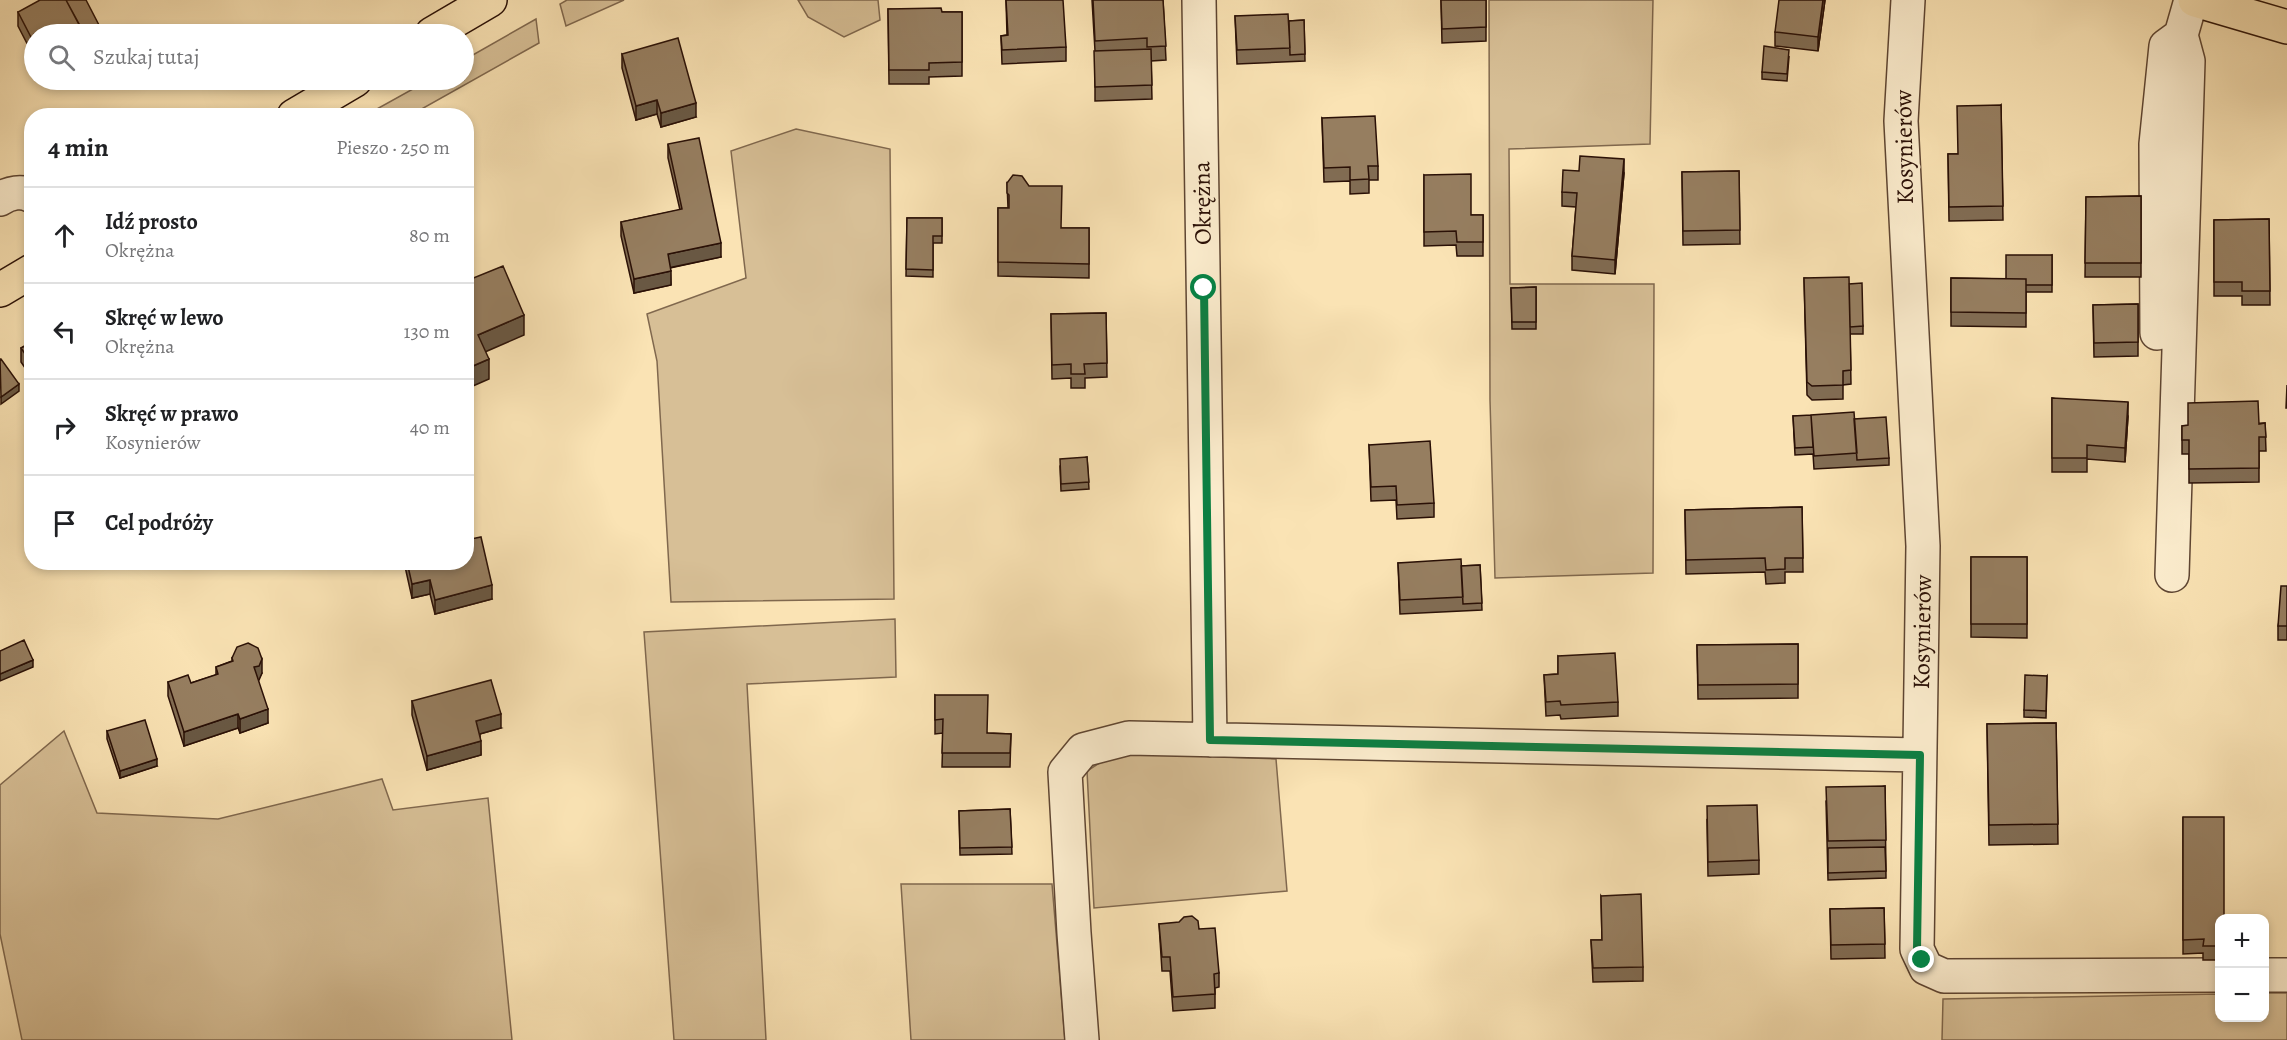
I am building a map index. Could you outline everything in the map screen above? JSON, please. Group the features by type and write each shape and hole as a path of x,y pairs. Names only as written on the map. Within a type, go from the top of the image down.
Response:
{"main road":[{"path":"449,24 490,0"},
{"path":"2193,0 2287,27"},
{"path":"308,108 338,90"},
{"path":"0,290 24,276"}],"street":[{"name":"Okrężna","path":"1199,0 1210,740"},
{"name":"Kosynierów","path":"1908,0 1901,121 1923,546 1917,949 1926,968 1944,976 2215,975"},
{"path":"2172,575 2188,62 2181,35 2193,0"},
{"path":"2157,333 2156,144 2166,46 2181,35"},
{"path":"0,199 8,194 24,193"},
{"path":"1082,1040 1065,772 1083,750 1129,738 1920,755"},
{"path":"2269,975 2287,975"}],"shaded area":[{"path":"567,0 624,0 566,26 560,4"},
{"path":"798,0 878,0 880,20 844,37 808,17"},
{"path":"1489,0 1653,0 1650,144 1509,149 1510,284 1654,284 1653,573 1495,578 1490,400"},
{"path":"536,19 539,43 474,80 474,54"},
{"path":"411,90 455,90 423,108 379,108"},
{"path":"796,129 890,149 894,599 671,602 657,361 647,314 746,278 731,151"},
{"path":"895,619 896,677 747,684 766,1040 674,1040 644,632"},
{"path":"64,731 97,813 218,819 382,779 393,810 488,798 512,1040 22,1040 0,934 0,785"},
{"path":"1115,753 1276,759 1287,891 1094,908 1087,771"},
{"path":"901,884 1052,884 1065,1040 911,1040"},
{"path":"2269,993 2287,993 2287,1040 1942,1040 1943,999 2215,994 2215,1022 2269,1022"}],"building":[{"path":"40,0 66,0 79,24 24,24 18,12"},
{"path":"66,0 86,0 98,24 79,24"},
{"path":"1006,0 1063,0 1066,47 1002,50 1001,36 1008,35"},
{"path":"1093,0 1163,0 1166,46 1147,47 1147,38 1095,41"},
{"path":"1441,0 1486,0 1486,27 1442,29"},
{"path":"1779,0 1823,0 1818,37 1775,32"},
{"path":"941,8 942,12 962,12 962,62 929,63 929,70 889,70 888,9"},
{"path":"1288,14 1290,48 1237,50 1235,16"},
{"path":"1304,20 1305,54 1290,55 1289,21"},
{"path":"678,38 696,103 661,113 657,100 636,106 622,54"},
{"path":"1764,46 1789,50 1787,74 1762,72"},
{"path":"1151,49 1152,85 1095,87 1094,51"},
{"path":"2001,105 2003,206 1949,207 1948,154 1958,154 1957,106"},
{"path":"1375,116 1378,166 1368,166 1369,179 1350,180 1350,167 1324,168 1322,118"},
{"path":"699,138 721,243 668,254 671,271 634,279 621,222 682,209 668,144"},
{"path":"1580,156 1624,159 1615,260 1572,256 1577,193 1562,192 1563,170 1579,171"},
{"path":"1739,171 1740,230 1683,231 1682,172"},
{"path":"1471,174 1471,215 1483,215 1483,242 1457,242 1456,231 1424,232 1424,175"},
{"path":"1013,175 1022,176 1029,186 1062,186 1061,228 1089,228 1089,264 998,262 998,208 1009,208 1007,183"},
{"path":"2141,196 2141,263 2085,263 2086,197"},
{"path":"907,218 942,218 942,236 933,236 933,270 906,269"},
{"path":"2269,219 2270,291 2242,291 2242,282 2214,282 2214,220"},
{"path":"2006,255 2052,255 2052,285 2026,285 2026,279 2006,279"},
{"path":"503,266 524,315 478,335 489,359 474,366 474,278"},
{"path":"1849,277 1851,370 1843,371 1843,385 1812,386 1807,382 1804,278"},
{"path":"1951,278 2026,279 2026,313 1951,312"},
{"path":"1862,283 1863,326 1850,327 1849,284"},
{"path":"1536,287 1536,322 1512,322 1511,288"},
{"path":"2138,304 2138,342 2094,343 2093,305"},
{"path":"1106,313 1107,363 1084,364 1085,374 1071,374 1071,364 1052,365 1051,314"},
{"path":"0,359 19,384 1,397"},
{"path":"2052,398 2128,402 2125,448 2087,445 2087,458 2052,458"},
{"path":"2258,401 2259,424 2265,423 2266,437 2259,437 2259,468 2189,469 2189,440 2182,440 2182,426 2188,425 2188,403"},
{"path":"1854,412 1857,453 1814,456 1811,415"},
{"path":"1811,415 1813,447 1795,448 1793,416"},
{"path":"1886,417 1889,458 1857,460 1854,419"},
{"path":"1430,441 1434,503 1397,505 1396,486 1371,487 1369,445"},
{"path":"1087,457 1089,482 1061,484 1060,459"},
{"path":"1802,507 1803,558 1785,558 1785,569 1766,570 1765,558 1686,560 1685,510"},
{"path":"481,537 492,585 435,600 430,580 412,584 409,570 474,570 474,538"},
{"path":"1971,557 2027,557 2027,624 1971,624"},
{"path":"1461,559 1463,597 1400,600 1398,563"},
{"path":"1480,565 1482,603 1463,604 1461,566"},
{"path":"2281,586 2287,586 2287,626 2278,626"},
{"path":"24,640 33,660 0,674 0,651"},
{"path":"248,643 258,648 262,659 259,666 254,667 268,709 240,719 238,714 184,732 168,682 188,675 191,683 218,674 216,667 233,661 237,647"},
{"path":"1798,644 1798,684 1698,685 1697,645"},
{"path":"1615,653 1618,702 1561,705 1560,701 1546,702 1544,675 1558,674 1558,656"},
{"path":"2025,675 2047,676 2046,711 2024,710"},
{"path":"491,680 501,714 476,721 481,741 427,756 412,701"},
{"path":"935,695 988,695 987,733 1011,734 1010,753 942,753 943,719 935,720"},
{"path":"145,720 157,759 120,771 107,731"},
{"path":"2056,723 2058,824 1989,825 1987,724"},
{"path":"1885,786 1886,840 1828,841 1826,787"},
{"path":"1757,805 1759,860 1708,862 1707,806"},
{"path":"1010,809 1012,847 960,848 959,811"},
{"path":"2183,817 2224,817 2224,914 2215,914 2215,946 2203,946 2204,939 2183,940"},
{"path":"1885,847 1886,871 1828,873 1828,848"},
{"path":"1641,894 1643,967 1593,968 1591,940 1602,940 1601,896"},
{"path":"1884,908 1885,944 1831,945 1830,909"},
{"path":"1192,916 1198,921 1199,929 1215,928 1219,973 1214,974 1215,994 1173,997 1170,957 1162,957 1159,924 1179,922 1184,917"}],"route":[{"path":"1204,288 1210,740 1920,755 1917,949 1922,960"}]}
